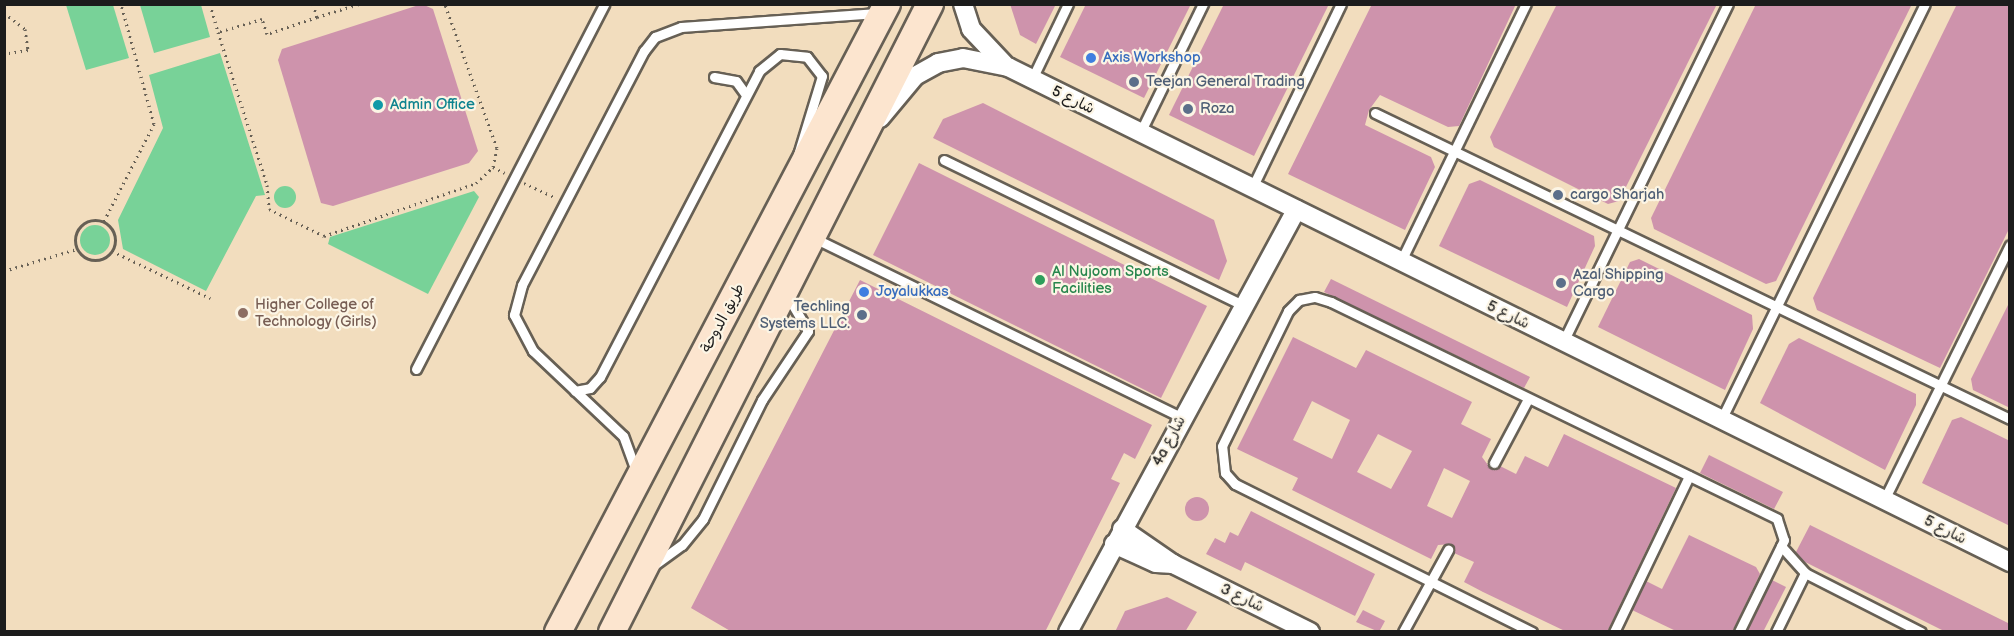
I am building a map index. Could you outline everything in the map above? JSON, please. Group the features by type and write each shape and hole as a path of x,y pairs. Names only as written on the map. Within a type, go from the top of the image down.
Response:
{"main road":[{"path":"612,632 785,285 930,4"},
{"name":"طريق الدوحة","path":"558,632 885,9"}],"street":[{"name":"شارع 5","path":"963,4 978,38 1008,67"},
{"name":"شارع 5","path":"863,134 926,68 963,58 1008,67 1400,263 2010,562"},
{"name":"4a شارع","path":"1068,632 1290,208"},
{"name":"شارع 3","path":"1118,537 1156,562 1173,564 1310,632"}],"lane":[{"path":"416,369 604,4"},
{"path":"1032,79 1068,4"},
{"path":"1140,133 1203,4"},
{"path":"1251,188 1341,4"},
{"path":"1400,263 1526,4"},
{"path":"1563,342 1728,4"},
{"path":"1721,420 1925,4"},
{"path":"637,481 623,436 524,340 514,315 522,285 564,202 644,51 663,32 885,9"},
{"path":"575,391 590,388 600,376 746,95 773,56 794,54 818,64 822,82 802,130 798,177"},
{"path":"714,77 736,81 746,95"},
{"path":"1375,112 2010,419"},
{"path":"944,160 1241,304"},
{"path":"810,236 1181,417"},
{"path":"1884,500 2010,246"},
{"path":"641,571 670,555 693,532 767,391 796,356 808,326 792,308 785,285"},
{"path":"1532,632 1235,484 1225,473 1222,446 1288,310 1307,297 1323,299 1777,519 1785,535 1782,546 1739,632"},
{"path":"1494,463 1528,399"},
{"path":"1614,632 1689,476"},
{"path":"1782,546 1805,573 1921,632"},
{"path":"1403,632 1448,550"},
{"path":"1776,632 1805,573"}],"path":[{"path":"104,221 154,124 121,4"},
{"path":"210,4 267,185 269,209 324,236 476,183 493,167 497,148 445,4"},
{"path":"313,4 317,17"},
{"path":"218,32 262,19 267,34 359,4"},
{"path":"4,13 25,29 28,50 4,54"},
{"path":"493,167 564,202"},
{"path":"4,271 77,249 94,260 112,251 116,237 104,221 90,220 78,228 77,249"},
{"path":"112,251 210,298"}],"green space":[{"path":"66,5 113,5 129,58 86,70"},
{"path":"140,5 201,5 210,37 154,53"},
{"path":"220,53 265,195 256,196 206,291 123,249 118,220 163,128 149,75"},
{"path":"285,186 293,189 296,197 293,205 285,208 277,205 274,197 277,189"},
{"path":"474,191 479,197 428,294 328,244 330,237"},
{"path":"95,225 106,229 110,240 106,251 95,255 84,251 80,240 84,229"}],"building":[{"name":"Admin Office","path":"422,4 433,9 478,151 469,163 333,206 321,203 278,60 282,49"},
{"path":"1010,4 1056,4 1036,44 1020,35"},
{"path":"1086,4 1191,4 1144,98 1060,57"},
{"path":"1224,4 1329,4 1254,156 1169,115"},
{"path":"1372,4 1516,4 1459,126 1448,127 1380,95 1369,110 1365,125 1431,157 1435,167 1405,230 1288,174"},
{"path":"1557,4 1717,4 1619,201 1608,204 1494,147 1490,137"},
{"path":"1756,4 1912,4 1776,281 1766,284 1654,229 1651,218"},
{"path":"1957,4 2010,4 2010,227 1940,368 1817,310 1813,298"},
{"path":"983,103 1214,220 1227,261 1219,280 933,138 943,119"},
{"name":"Al Nujoom Sports Facilities","path":"919,163 1207,306 1161,398 873,255"},
{"path":"1480,180 1594,236 1595,246 1567,307 1439,246 1469,184"},
{"path":"1639,259 1752,315 1753,329 1725,390 1598,327 1630,262"},
{"path":"1331,279 1530,377 1524,388 1324,292"},
{"path":"860,280 1152,425 1135,459 1124,453 1111,479 1120,483 1045,632 732,632 691,608"},
{"path":"2010,301 2010,408 1973,390 1971,379"},
{"path":"1293,337 1356,368 1366,350 1472,402 1461,424 1491,439 1482,457 1491,469 1500,466 1516,474 1525,456 1548,467 1564,434 1676,488 1607,632 1567,632 1464,582 1474,562 1454,553 1452,544 1438,545 1431,559 1292,490 1298,478 1237,449","holes":["1312,401 1350,420 1332,459 1293,440","1378,434 1412,451 1391,489 1357,472","1444,468 1470,481 1452,518 1427,506"]},
{"path":"1799,338 1916,394 1916,405 1885,470 1760,403 1789,344"},
{"path":"1961,417 2010,441 2010,526 1922,483 1952,420"},
{"path":"1709,455 1783,492 1774,509 1700,473"},
{"path":"1197,497 1205,501 1209,509 1205,517 1197,521 1189,517 1185,509 1189,501"},
{"path":"1251,511 1375,574 1355,616 1245,562 1241,571 1206,554 1215,538 1225,543 1230,532 1238,536"},
{"path":"1810,525 2010,624 2010,632 1946,632 1803,561 1796,552"},
{"path":"1689,535 1756,567 1760,574 1732,632 1678,632 1632,610 1646,581 1662,589"},
{"path":"1772,580 1786,587 1763,632 1747,632"},
{"path":"1167,597 1197,612 1185,632 1115,632 1125,611"},
{"path":"1363,610 1385,621 1379,632 1356,622"}],"place":[{"name":"Axis Workshop","path":"1091,58"},
{"name":"Teejan General Trading","path":"1134,82"},
{"name":"Admin Office","path":"378,105"},
{"name":"Roza","path":"1188,109"},
{"name":"cargo Sharjah","path":"1558,195"},
{"name":"Al Nujoom Sports Facilities","path":"1040,280"},
{"name":"Azal Shipping Cargo","path":"1561,283"},
{"name":"Joyalukkas","path":"864,292"},
{"name":"Higher College of Technology (Girls)","path":"243,313"},
{"name":"Techling Systems LLC.","path":"862,315"}]}
